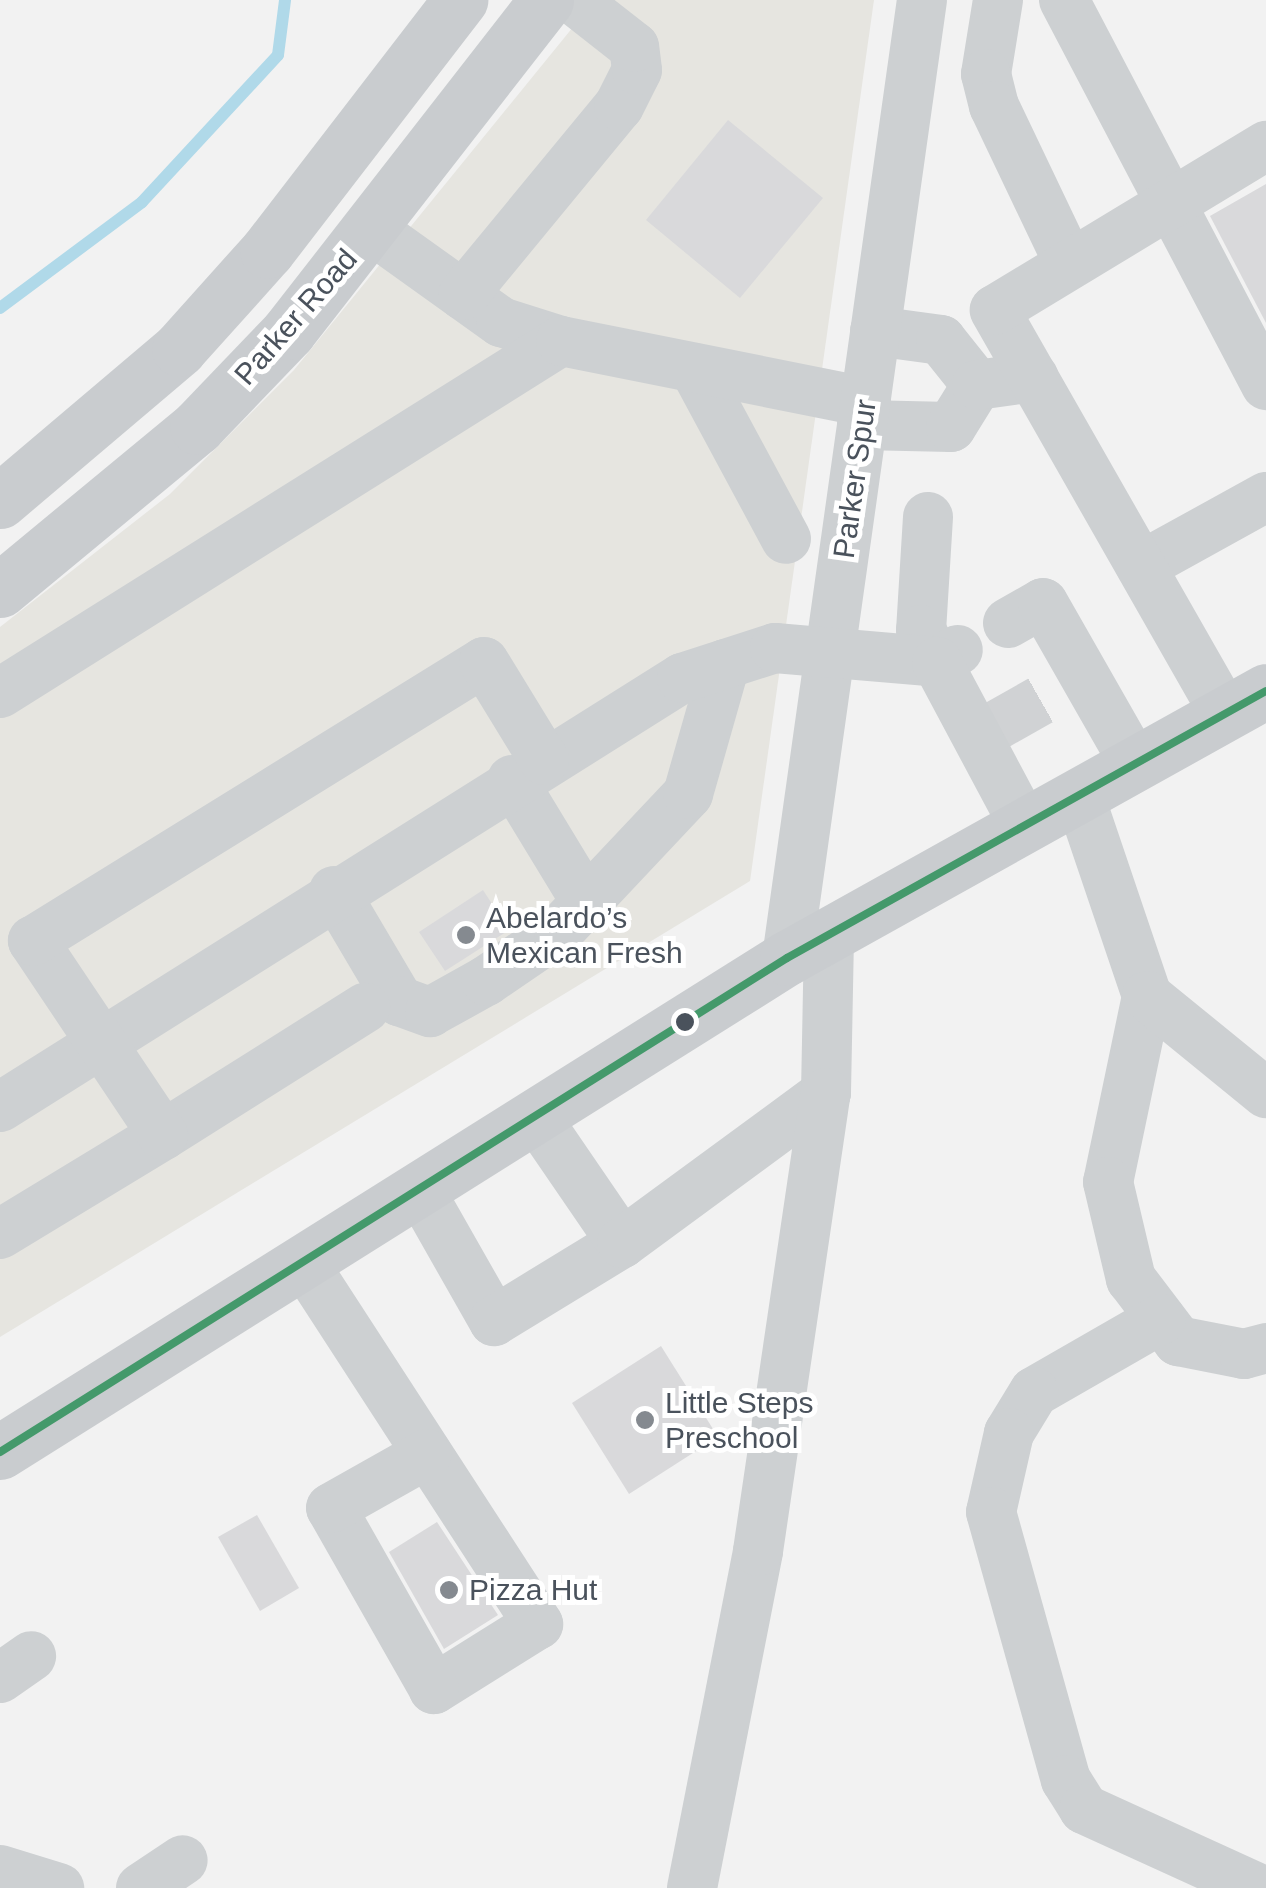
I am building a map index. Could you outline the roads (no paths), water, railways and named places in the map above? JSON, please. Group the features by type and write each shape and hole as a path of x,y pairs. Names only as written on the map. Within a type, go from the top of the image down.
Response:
{"main road":[{"path":"0,501 178,349 267,251 460,0"},
{"name":"Parker Road","path":"0,590 197,426 372,229 546,0"},
{"path":"0,1452 808,946 1246,703"}],"street":[{"path":"463,295 619,106 637,70 634,47 574,0"},
{"name":"Parker Spur","path":"692,1888 755,1570 826,1093 808,946 831,652 922,0"},
{"path":"998,0 986,74 994,106 1069,263"},
{"path":"1064,0 1165,206 1266,385"},
{"path":"1246,703 1142,566 994,310 1266,146"},
{"path":"372,229 501,322 561,341 694,368 864,413 950,427 977,385 1033,376"},
{"path":"876,331 941,340 977,385"},
{"path":"0,693 561,341"},
{"path":"694,368 786,539"},
{"path":"1142,566 1266,496"},
{"path":"928,517 921,630 948,656 980,717 1024,825"},
{"path":"1008,623 1043,604 1058,671 1135,764"},
{"path":"0,1107 334,891 682,678 774,648 948,656"},
{"path":"163,1134 33,941 484,662 585,900"},
{"path":"334,891 399,1002 430,1012 559,931 688,794 725,664"},
{"path":"1079,795 1147,996 1108,1182 1130,1279 1178,1341 1244,1354 1266,1348"},
{"path":"1147,996 1266,1093"},
{"path":"0,1234 365,1008"},
{"path":"420,1189 494,1321 622,1242 826,1093"},
{"path":"535,1116 622,1242"},
{"path":"302,1262 428,1454 538,1624 434,1689 331,1508 428,1454"},
{"path":"1162,1319 1034,1392 1009,1433 991,1512 1066,1780 1084,1809 1258,1888"},
{"path":"140,1888 183,1860"},
{"path":"0,1870 59,1888"}],"waterway":[{"path":"0,308 142,202 278,55 285,0"}],"tunnel":[{"path":"997,725 1050,695"}],"place":[{"name":"Abelardo’s Mexican Fresh","path":"466,935"},
{"name":"Little Steps Preschool","path":"645,1420"},
{"name":"Pizza Hut","path":"449,1590"}]}
